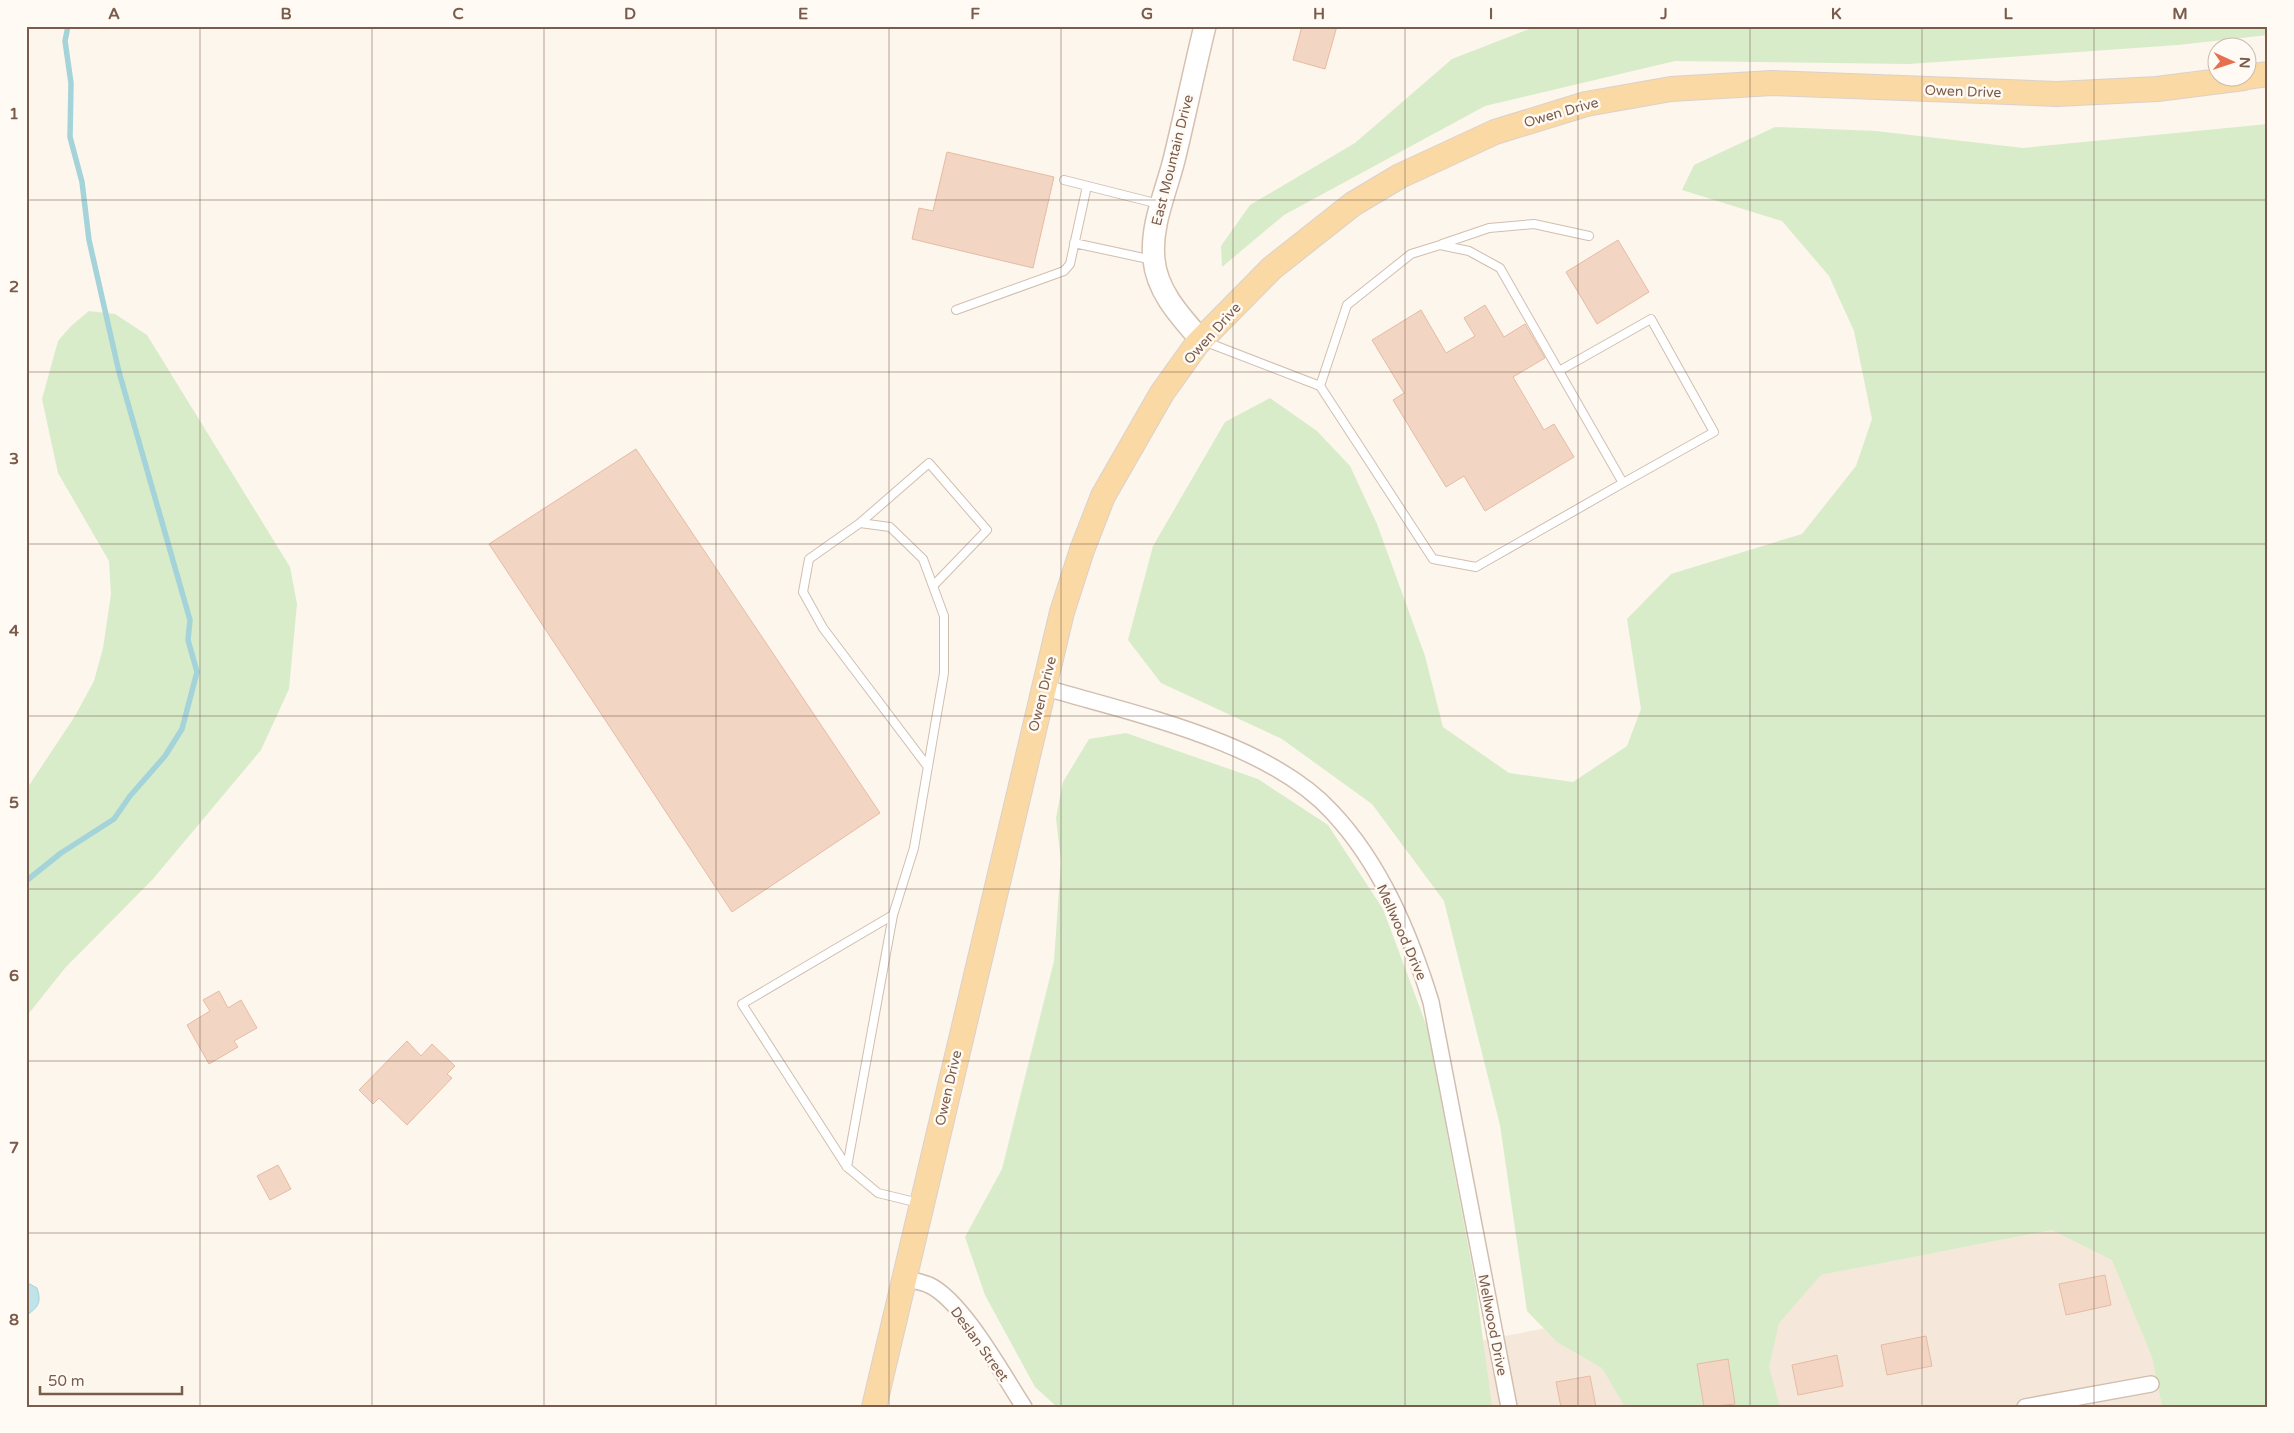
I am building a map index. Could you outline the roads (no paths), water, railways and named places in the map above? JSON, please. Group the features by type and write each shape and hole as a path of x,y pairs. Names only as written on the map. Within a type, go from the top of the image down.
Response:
{"main road":[{"name":"Owen Drive","path":"874,1407 1043,687 1082,550 1104,496 1162,393 1201,340 1272,268 1352,204 1407,173 1495,132 1586,104 1671,89 1727,84 1772,83 2057,94 2157,89 2206,82"}],"street":[{"name":"East Mountain Drive","path":"1201,340 1174,310 1158,278 1154,260 1154,232 1205,26"},
{"name":"Mellwood Drive","path":"1043,687 1203,736 1264,762 1308,791 1331,811 1350,834 1377,874 1397,912 1418,961 1431,1002 1509,1407"},
{"name":"Deslan Street","path":"903,1278 930,1286 947,1298 970,1326 1024,1407"},
{"path":"2025,1407 2151,1384"}],"lane":[{"path":"1064,180 1161,204"},
{"path":"956,310 1060,274 1070,264 1087,186"},
{"path":"1320,386 1347,305 1411,254 1489,228 1534,224 1589,236"},
{"path":"1074,244 1154,260"},
{"path":"1440,245 1469,251 1500,268 1623,483"},
{"path":"1201,340 1320,386 1433,560 1476,568 1714,432 1651,319 1559,371"},
{"path":"928,767 823,628 803,592 809,559 860,523 929,463 988,530 933,586"},
{"path":"847,1167 893,915 914,848 944,673 944,616 923,559 890,527 860,523"},
{"path":"893,915 742,1004 847,1167 878,1193 921,1204"}],"water":[{"path":"26,1282 37,1288 39,1301 36,1307 26,1316"}],"waterway":[{"path":"26,881 61,853 114,819 130,796 165,756 182,729 197,672 188,640 190,620 119,372 89,240 82,182 70,137 71,83 65,41 68,26"}]}
